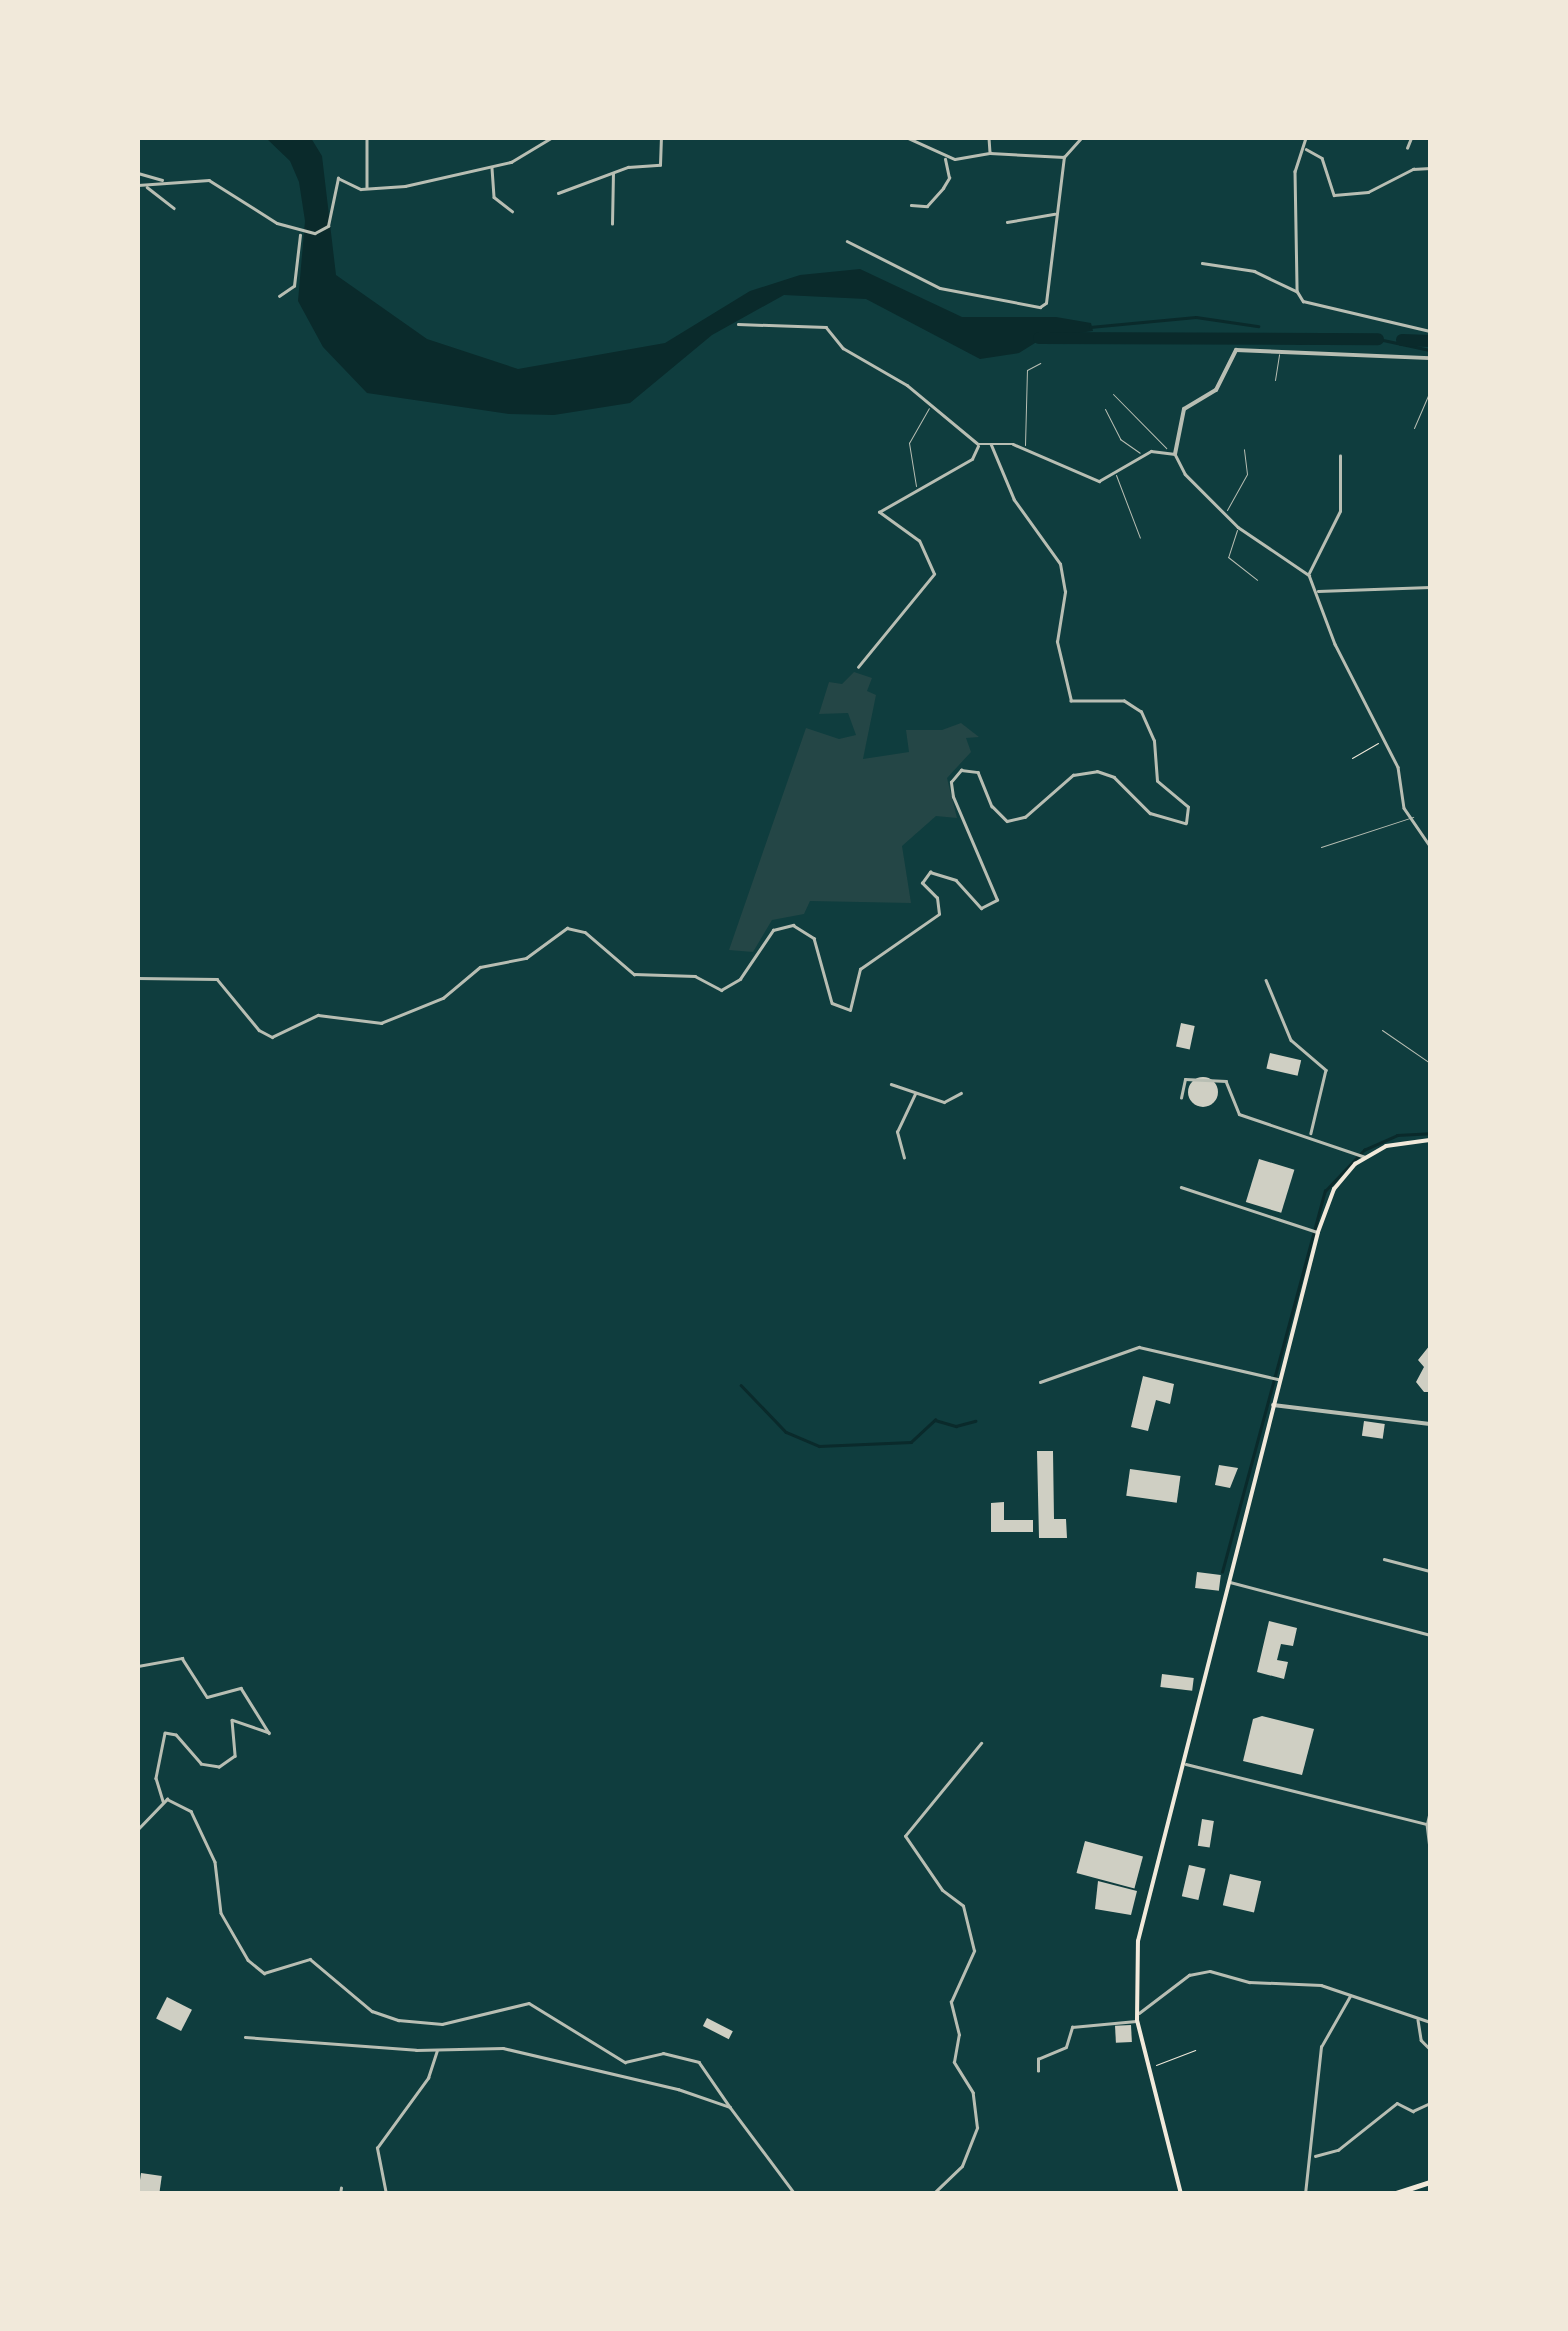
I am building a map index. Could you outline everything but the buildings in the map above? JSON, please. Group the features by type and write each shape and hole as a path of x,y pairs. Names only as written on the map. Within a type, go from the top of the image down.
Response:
{"main road":[{"path":"1181,2194 1136,2017 1138,1941 1185,1764 1272,1405 1275,1378 1318,1232 1334,1189 1365,1157 1430,1140"},
{"path":"1393,2194 1430,2182"}],"street":[{"path":"366,138 367,190"},
{"path":"138,185 210,180 300,234 328,226 333,181 367,190 492,167 551,138"},
{"path":"558,193 614,173 660,164 660,138"},
{"path":"908,138 945,157 990,153 1064,156"},
{"path":"989,138 990,153"},
{"path":"847,240 940,288 1040,306 1046,303 1064,156 1081,138"},
{"path":"1297,291 1296,171 1306,138"},
{"path":"1406,148 1411,138"},
{"path":"1305,148 1322,158 1334,195 1368,192 1413,169 1430,168"},
{"path":"911,205 927,206 943,188 949,178 945,157"},
{"path":"492,167 494,197 512,210"},
{"path":"612,224 614,173"},
{"path":"138,174 163,181"},
{"path":"146,186 174,208"},
{"path":"1007,222 1056,214"},
{"path":"280,296 294,286 300,234"},
{"path":"1202,263 1254,272 1297,291 1310,306 1430,331"},
{"path":"738,324 826,326 844,348 907,385 929,408 978,444 1024,448 1099,481 1116,475 1143,455 1166,448 1176,454"},
{"path":"1430,358 1279,351 1232,353 1216,390 1184,410 1176,454 1185,474 1238,527 1309,575 1335,644 1385,739 1404,808 1430,846"},
{"path":"858,666 934,574 919,541 879,518 881,508 972,458 978,444"},
{"path":"138,978 217,979 251,1022 272,1037 310,1016 381,1024 444,998 480,967 526,958 567,928 586,932 634,974 695,976 721,990 740,979 773,930 793,925 814,938 832,1003 850,1010 860,970 939,914 937,898 922,883 930,872 956,880 981,908 997,900 954,797 952,782 961,770 978,772 992,806 1008,821 1025,817 1073,775 1096,771 1114,776 1150,813 1186,823 1188,807 1157,781 1154,740 1140,712 1124,700 1071,701 1056,642 1065,592 1060,564 1014,500 991,445"},
{"path":"1309,575 1340,511 1340,456"},
{"path":"1318,591 1430,587"},
{"path":"1266,980 1291,1040 1326,1070 1311,1135"},
{"path":"1181,1098 1185,1078 1226,1080 1239,1114 1311,1135 1365,1157"},
{"path":"891,1084 944,1102 962,1094"},
{"path":"904,1158 897,1132 916,1093"},
{"path":"1180,1187 1318,1232"},
{"path":"1040,1382 1140,1348 1275,1378"},
{"path":"1272,1405 1430,1424"},
{"path":"1384,1558 1430,1572"},
{"path":"1228,1582 1430,1635"},
{"path":"138,1666 182,1658 207,1698 241,1688 269,1733 232,1720 235,1756 219,1767 201,1764 176,1735 166,1733 156,1778 163,1801"},
{"path":"934,2194 962,2166 977,2128 973,2093 954,2062 959,2035 951,2002 974,1951 963,1906 942,1890 905,1836 982,1743"},
{"path":"1185,1764 1426,1824"},
{"path":"138,1829 163,1801"},
{"path":"163,1801 191,1812 215,1862 222,1913 256,1969 276,1974 310,1958 372,2011 398,2020 442,2024 529,2003 625,2062 664,2053 700,2062 795,2194"},
{"path":"1430,1811 1426,1824 1430,1849"},
{"path":"1038,2071 1038,2059 1066,2047 1072,2027 1136,2017 1198,1972 1351,1994 1430,2022"},
{"path":"1305,2194 1312,2156 1320,2047 1351,1994"},
{"path":"1418,2018 1421,2040 1430,2049"},
{"path":"245,2037 437,2051 518,2050 730,2106"},
{"path":"386,2194 377,2148 430,2073 437,2051"},
{"path":"1312,2156 1338,2150 1397,2104 1413,2111 1430,2103"}],"lane":[{"path":"1276,380 1279,351"},
{"path":"1024,448 1026,370 1040,363"},
{"path":"1414,428 1430,391"},
{"path":"1113,394 1166,448"},
{"path":"916,486 909,443 929,408"},
{"path":"1105,409 1120,439 1143,455"},
{"path":"1225,512 1247,474 1244,449"},
{"path":"1116,475 1140,538"},
{"path":"1238,527 1228,557 1256,580"},
{"path":"1322,847 1413,816"},
{"path":"1382,1030 1430,1063"}],"path":[{"path":"1352,758 1385,739"},
{"path":"1149,2068 1195,2050"}],"shaded area":[{"path":"266,138 311,138 322,156 336,275 427,339 518,369 665,343 750,291 800,275 860,269 962,317 1056,317 1091,323 1093,331 1043,338 1019,353 980,359 866,299 784,295 712,335 630,403 554,415 509,414 367,393 323,347 298,301 305,221 299,182 290,161"},
{"path":"854,672 872,678 867,691 876,695 863,759 909,752 906,730 942,730 961,723 979,737 966,738 971,752 947,778 957,818 936,816 902,846 911,903 810,901 804,914 772,920 753,952 729,950 806,728 839,739 856,735 848,713 819,714 829,682 842,684"}],"waterway":[{"path":"1090,327 1196,317 1258,326"},
{"path":"1360,335 1430,350"},
{"path":"1039,338 1378,339"},
{"path":"1402,340 1430,341"},
{"path":"1297,343 1307,342"},
{"path":"1222,1572 1325,1191 1364,1150 1397,1135 1430,1133"},
{"path":"741,1385 786,1432 819,1446 911,1442 935,1420 956,1426 975,1421"}]}
